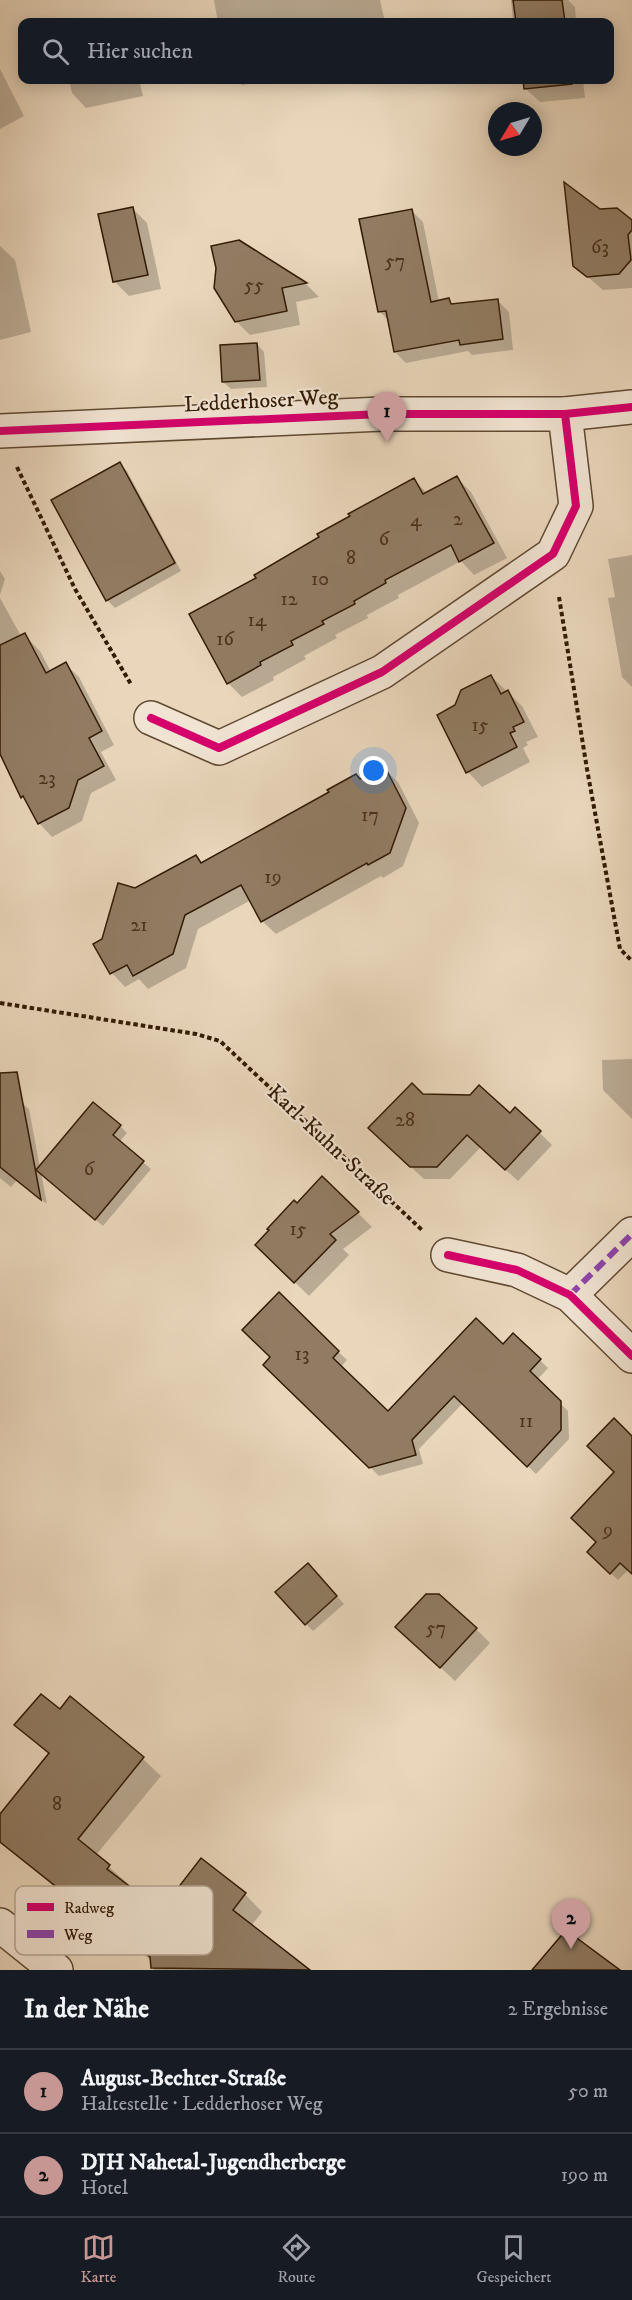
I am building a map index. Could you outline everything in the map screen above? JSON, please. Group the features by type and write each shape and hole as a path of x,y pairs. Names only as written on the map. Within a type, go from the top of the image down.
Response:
{"street":[{"name":"Ledderhoser Weg","path":"0,430 382,414 565,414 632,407"},
{"path":"151,718 219,748 382,672 553,554 576,506 565,414"},
{"path":"570,1295 632,1234"},
{"path":"448,1255 517,1270 570,1295 632,1356"},
{"path":"0,1925 15,1937"},
{"path":"37,1955 56,1970"}],"path":[{"path":"15,463 75,589 151,718"},
{"path":"553,554 587,769 620,949 632,961"}],"building":[{"path":"513,0 562,0 564,18 515,18"},
{"path":"523,84 572,84 524,89"},
{"path":"564,182 600,209 617,208 632,220 632,230 628,235 631,260 619,274 587,277 573,266"},
{"path":"133,207 148,275 113,282 98,214"},
{"path":"412,209 431,302 449,298 451,304 498,299 503,339 460,345 459,340 394,352 386,311 378,312 359,219"},
{"path":"239,240 307,283 282,288 287,311 235,322 214,288 216,268 211,246"},
{"path":"257,343 260,380 222,382 220,345"},
{"path":"120,462 175,563 106,601 51,500"},
{"path":"457,476 494,543 459,562 451,545 385,580 386,583 354,601 355,604 291,641 293,645 260,662 261,665 227,684 189,614 256,578 254,575 319,537 317,534 350,516 348,514 414,478 423,494"},
{"path":"25,633 46,673 66,662 102,731 89,738 104,766 78,780 69,808 38,824 23,796 21,798 0,754 0,645"},
{"path":"491,675 501,694 508,690 524,722 513,727 515,731 510,733 517,747 466,773 437,715 455,705 461,690"},
{"path":"385,767 406,808 390,853 368,865 367,863 261,922 241,885 185,915 173,954 133,976 127,965 110,974 93,944 102,939 118,883 135,888 196,855 201,863 329,792 327,790 356,774 360,779"},
{"path":"17,1072 41,1200 0,1167 0,1073"},
{"path":"412,1083 423,1094 470,1095 479,1085 510,1113 515,1107 541,1131 505,1170 467,1135 437,1167 410,1167 368,1128"},
{"path":"93,1102 121,1125 113,1135 144,1161 95,1220 36,1170"},
{"path":"322,1176 359,1212 330,1234 336,1240 294,1283 255,1245 294,1200 297,1203"},
{"path":"279,1292 339,1351 333,1358 388,1411 476,1318 503,1344 513,1333 541,1359 530,1371 561,1401 561,1430 527,1467 454,1396 412,1440 416,1455 369,1468 263,1365 270,1357 242,1330"},
{"path":"614,1418 632,1436 632,1574 620,1563 610,1574 587,1552 596,1542 571,1518 614,1472 587,1446"},
{"path":"308,1563 337,1596 305,1625 275,1592"},
{"path":"426,1594 439,1594 477,1628 440,1668 395,1627"},
{"path":"41,1694 60,1709 70,1696 144,1757 78,1839 110,1865 107,1869 129,1886 55,1886 0,1842 0,1814 49,1753 14,1725"},
{"path":"201,1858 246,1893 233,1910 310,1970 151,1968 150,1957 147,1955 213,1955 213,1886 179,1886"},
{"path":"566,1930 620,1970 532,1970"}],"marked path":[{"path":"570,1295 632,1234"}],"cycle path":[{"path":"0,431 382,414 565,414 632,407"},
{"path":"151,718 219,748 382,672 553,554 576,506 565,414"},
{"path":"448,1255 517,1270 570,1295 632,1356"}],"place":[{"name":"August-Bechter-Straße","path":"387,442"},
{"name":"DJH Nahetal-Jugendherberge","path":"571,1949"}]}
